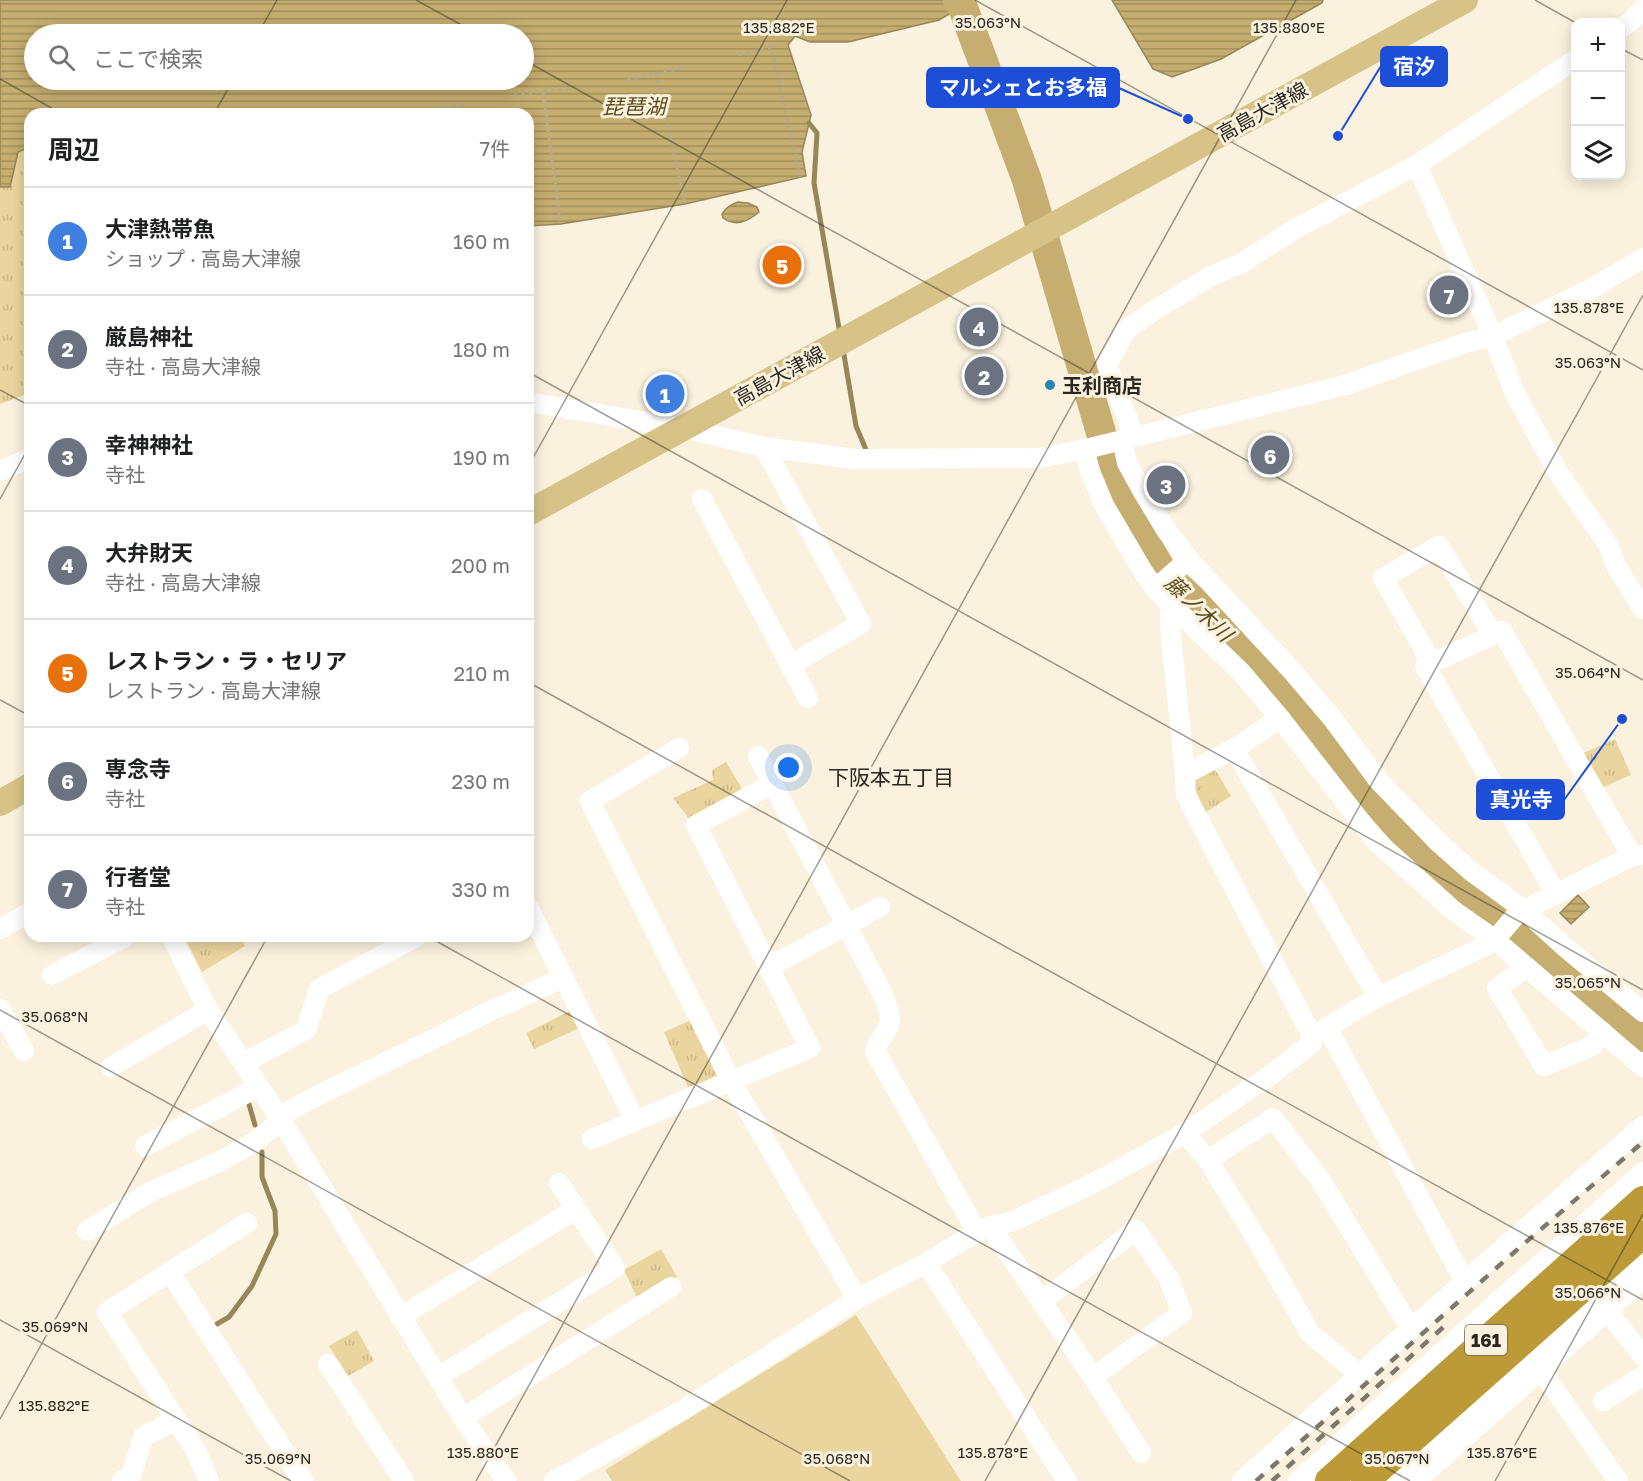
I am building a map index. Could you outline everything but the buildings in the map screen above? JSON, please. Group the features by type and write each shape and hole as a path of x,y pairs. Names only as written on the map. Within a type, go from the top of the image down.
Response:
{"highway":[{"name":"161","path":"1329,1481 1643,1200"},
{"name":"161","path":"1365,1481 1643,1233"}],"main road":[{"name":"高島大津線","path":"534,510 1465,0"},
{"path":"0,803 24,789"}],"street":[{"path":"1625,25 1643,9"},
{"path":"1571,62 1417,165 1293,230 1242,263 1209,277 1150,313 1126,330 1107,365 1124,439 1127,463 1166,530 1189,559 1293,671 1332,718 1378,780 1439,843 1643,1012"},
{"path":"1417,165 1493,336 1514,391 1557,471 1608,546 1615,564 1643,609"},
{"path":"534,403 682,428 764,447 855,459 1040,458 1345,385 1462,344 1493,336 1591,289 1643,258"},
{"path":"764,447 861,624 790,665"},
{"path":"1087,448 1090,471 1104,505 1144,573 1173,607 1241,672 1280,718 1375,840 1454,911 1496,937 1527,967 1643,1067"},
{"path":"0,471 24,461"},
{"path":"702,510 808,698"},
{"path":"1432,663 1383,578 1439,546 1493,635"},
{"path":"1156,588 1189,559"},
{"path":"1173,607 1170,614 1171,638 1186,794 1465,1282"},
{"path":"554,1481 682,1410 857,1299 984,1229 1011,1222 1083,1188 1185,1133 1269,1076 1312,1043 1320,1031 1378,996 1485,946 1520,912 1638,855 1502,631 1425,666 1556,894"},
{"path":"1185,774 1234,749 1280,718"},
{"path":"679,748 590,801 731,1081 857,1299"},
{"path":"1234,749 1378,996"},
{"path":"758,756 884,995 891,1019 877,1042 875,1051 984,1229 1042,1301 1141,1453"},
{"path":"592,1138 810,1048 696,825 772,784"},
{"path":"769,967 880,907"},
{"path":"0,929 24,915"},
{"path":"534,919 635,1120"},
{"path":"52,975 115,942"},
{"path":"174,942 208,1010 279,1117 400,1317 463,1418 506,1481"},
{"path":"243,1063 306,1030 319,989 407,942"},
{"path":"1527,967 1497,988 1544,1066 1592,1046 1603,1032"},
{"path":"87,1231 150,1192 219,1162 251,1144 272,1128 279,1117 303,1103 488,1012 563,978"},
{"path":"0,1009 24,1051"},
{"path":"111,1066 208,1010"},
{"path":"145,1146 259,1087"},
{"path":"1208,1160 1273,1118 1321,1181 1411,1329"},
{"path":"1242,1481 1643,1126"},
{"path":"1185,1133 1208,1160 1310,1333 1360,1375"},
{"path":"1298,1481 1643,1172"},
{"path":"438,1377 615,1268 559,1183"},
{"path":"400,1317 576,1209"},
{"path":"209,1481 196,1451 107,1312 247,1223"},
{"path":"1042,1301 1136,1230 1169,1279 1182,1313 1093,1377"},
{"path":"1416,1481 1446,1448 1643,1255"},
{"path":"926,1263 1067,1481"},
{"path":"170,1272 303,1481"},
{"path":"1389,1481 1446,1448 1541,1370 1643,1279"},
{"path":"463,1418 671,1287"},
{"path":"1607,1311 1643,1356"},
{"path":"327,1364 404,1481"},
{"path":"1541,1370 1618,1481"},
{"path":"1603,1401 1643,1376"},
{"path":"123,1481 132,1474 143,1437 176,1420"}],"path":[{"path":"739,55 771,47 801,177"},
{"path":"627,80 686,67"},
{"path":"656,73 685,204"},
{"path":"514,95 573,88"},
{"path":"543,92 561,224"},
{"path":"436,108 466,105"}],"green space":[{"path":"24,149 24,395 0,404 0,187 10,186 18,152"},
{"path":"1615,739 1631,775 1601,788 1581,754"},
{"path":"726,762 744,792 691,821 673,798 713,780 712,770"},
{"path":"1212,764 1231,796 1203,814 1189,775"},
{"path":"187,942 243,942 245,946 202,972"},
{"path":"572,1010 581,1027 534,1049 526,1033"},
{"path":"691,1020 722,1076 688,1087 664,1032"},
{"path":"661,1249 677,1277 637,1298 624,1270"},
{"path":"856,1315 961,1481 612,1481 605,1470"},
{"path":"357,1330 374,1361 348,1376 329,1346"}],"water":[{"name":"琵琶湖","path":"0,0 968,0 939,20 848,42 810,42 795,36 788,45 811,115 802,152 806,176 685,204 561,224 534,226 534,108 24,108 24,149 18,152 10,187 0,187"},
{"path":"1112,0 1323,0 1322,3 1221,59 1172,77 1153,69"},
{"path":"738,202 757,207 759,212 737,223 723,218 722,214 725,210"},
{"path":"1578,895 1589,907 1571,924 1560,913"}],"waterway":[{"name":"藤ノ木川","path":"958,0 962,5 1027,180 1102,436 1112,485 1163,573 1222,627 1429,861 1643,1037"},
{"path":"809,123 817,133 814,183 840,334"},
{"path":"843,349 856,426 867,452"},
{"path":"248,1101 255,1125"},
{"path":"217,1324 229,1317 252,1286 276,1234 275,1211 262,1177 262,1152"}],"railway":[{"path":"1256,1481 1519,1248 1643,1142"},
{"path":"1272,1481 1449,1322"}],"place":[{"name":"マルシェとお多福","path":"1188,119"},
{"name":"宿汐","path":"1338,136"},
{"name":"レストラン・ラ・セリア","path":"782,265"},
{"name":"行者堂","path":"1449,295"},
{"name":"大弁財天","path":"979,327"},
{"name":"厳島神社","path":"984,376"},
{"name":"玉利商店","path":"1050,385"},
{"name":"大津熱帯魚","path":"665,394"},
{"name":"専念寺","path":"1270,455"},
{"name":"幸神神社","path":"1166,485"},
{"name":"真光寺","path":"1622,719"}],"district":[{"name":"下阪本五丁目","path":"891,777"}]}
